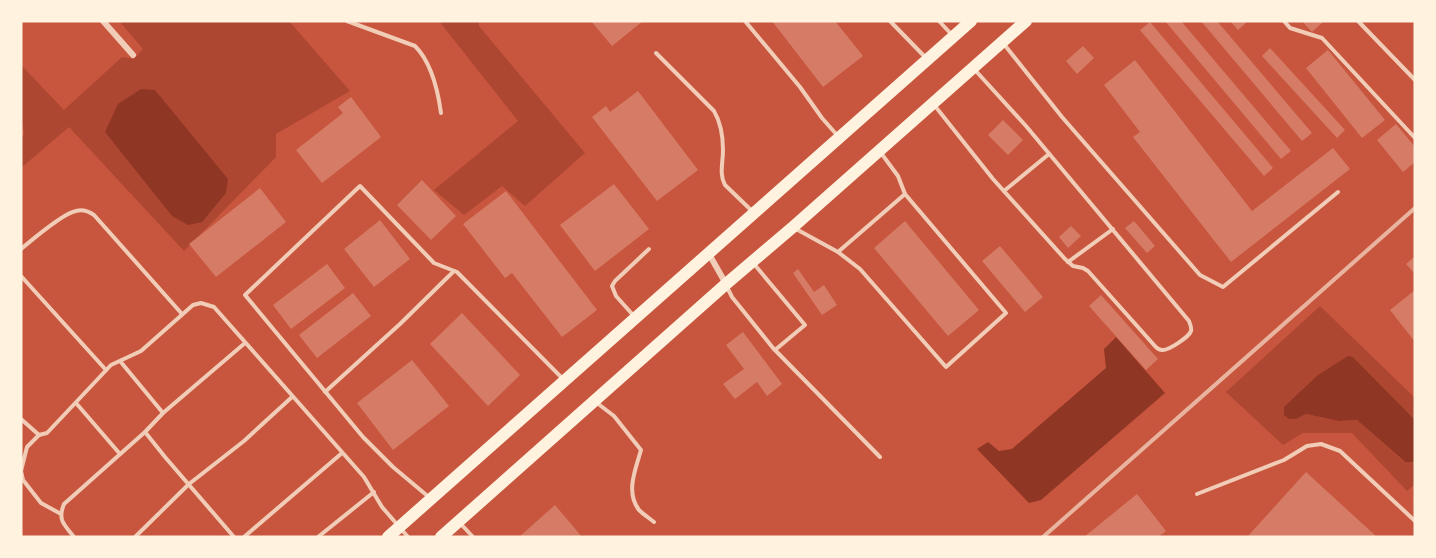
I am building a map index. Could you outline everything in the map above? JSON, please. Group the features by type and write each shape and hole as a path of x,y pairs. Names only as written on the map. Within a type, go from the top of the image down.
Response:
{"main road":[{"path":"388,537 404,532 431,499 971,21"},
{"path":"441,537 1026,21"}],"street":[{"path":"103,21 133,55"},
{"path":"709,254 726,284"}],"lane":[{"path":"347,21 415,46 422,53 438,90 441,113"},
{"path":"745,21 839,138"},
{"path":"890,21 927,60"},
{"path":"939,21 954,36"},
{"path":"1284,21 1290,28 1322,38 1415,138"},
{"path":"1358,21 1415,80"},
{"path":"1002,42 1062,117 1200,275 1223,287 1338,192"},
{"path":"656,53 714,111 722,136 723,181 754,213"},
{"path":"933,103 1004,191 1068,262 1088,271 1159,350 1170,349 1188,335 1191,331 1190,321 974,68"},
{"path":"793,227 838,252 860,269 946,367 1006,313 905,194 898,176 879,151"},
{"path":"1004,191 1049,154"},
{"path":"431,499 393,467 363,437 245,295 360,186 434,263 457,272 564,381"},
{"path":"838,252 905,194"},
{"path":"21,249 74,211 86,210 94,214 182,314"},
{"path":"1068,262 1113,229"},
{"path":"635,318 616,296 612,286 649,249"},
{"path":"752,262 805,325 775,350"},
{"path":"325,392 454,271"},
{"path":"21,276 106,370"},
{"path":"726,284 732,297 775,350 880,457"},
{"path":"61,514 41,503 22,480 21,471 27,447 39,435 47,433 111,365 141,351 193,305 201,303 214,308 245,342 364,477 382,507 404,532"},
{"path":"74,537 61,520 64,504 245,342"},
{"path":"120,361 163,413"},
{"path":"135,537 189,484 244,441 292,397"},
{"path":"594,401 614,416 641,450 634,475 632,495 639,510 654,522"},
{"path":"76,403 120,454"},
{"path":"21,419 39,435"},
{"path":"145,432 234,537"},
{"path":"1197,494 1284,460 1307,446 1321,444 1340,452 1415,521"},
{"path":"244,537 342,453"},
{"path":"318,537 374,492"},
{"path":"459,521 473,537"}],"shaded area":[{"path":"119,21 289,21 350,91 276,134 276,157 184,251 69,127 21,168 21,140 24,134 21,115 21,65 64,110 122,57 134,59 143,49"},
{"path":"439,21 479,21 479,26 585,153 525,206 502,186 464,215 434,190 518,121"},
{"path":"141,89 155,90 228,179 226,193 202,222 188,225 172,216 105,132 118,104"},
{"path":"1320,306 1415,398 1415,420 1353,357 1296,419 1306,414 1339,421 1357,420 1404,462 1415,460 1415,484 1407,491 1352,433 1303,433 1283,445 1226,392"},
{"path":"1116,337 1165,393 1041,500 1029,503 977,449 988,442 999,451 1012,449 1106,368 1104,349"},
{"path":"1348,356 1353,357 1415,420 1415,460 1413,462 1405,462 1357,420 1339,421 1306,414 1296,419 1289,419 1284,415 1284,407 1318,375"}],"building":[{"path":"591,21 643,21 612,46"},
{"path":"772,21 835,21 863,56 823,87"},
{"path":"1165,21 1181,21 1291,151 1281,159"},
{"path":"1201,21 1217,21 1312,133 1302,141"},
{"path":"1230,21 1245,21 1246,23 1238,30"},
{"path":"1302,21 1324,21 1312,32"},
{"path":"1150,22 1273,168 1264,176 1140,30"},
{"path":"1083,46 1094,58 1077,74 1066,61"},
{"path":"1270,48 1345,130 1337,138 1262,56"},
{"path":"1328,50 1385,120 1362,138 1306,68"},
{"path":"1135,60 1252,211 1333,148 1350,169 1231,262 1133,137 1140,132 1104,85"},
{"path":"638,91 698,170 657,201 592,117 606,106 610,112"},
{"path":"351,97 381,137 322,183 296,150 343,113 338,107"},
{"path":"1003,120 1023,140 1008,155 988,135"},
{"path":"1396,124 1415,147 1415,162 1403,172 1377,140"},
{"path":"422,180 456,216 431,240 397,205"},
{"path":"614,184 649,229 595,271 560,225"},
{"path":"260,188 286,222 216,277 189,244"},
{"path":"506,191 597,310 562,337 512,273 505,278 463,224"},
{"path":"380,220 410,259 374,287 344,249"},
{"path":"905,221 979,310 948,336 874,248"},
{"path":"1134,221 1155,246 1147,253 1125,228"},
{"path":"1071,226 1081,236 1068,248 1059,237"},
{"path":"1000,246 1043,297 1025,312 982,261"},
{"path":"1415,256 1415,274 1406,264"},
{"path":"327,264 345,288 291,329 273,305"},
{"path":"798,269 814,292 824,285 837,305 822,315 793,273"},
{"path":"1415,290 1415,342 1390,310"},
{"path":"353,293 371,316 317,358 299,335"},
{"path":"1101,295 1158,359 1146,370 1089,306"},
{"path":"462,313 520,375 488,406 430,344"},
{"path":"743,332 782,384 767,396 757,382 735,399 723,384 744,369 726,345"},
{"path":"412,360 449,406 393,450 357,403"},
{"path":"1306,472 1377,537 1247,537"},
{"path":"1137,494 1166,531 1158,537 1084,537"},
{"path":"555,505 582,537 519,537"}],"railway":[{"path":"1043,537 1415,208"}]}
